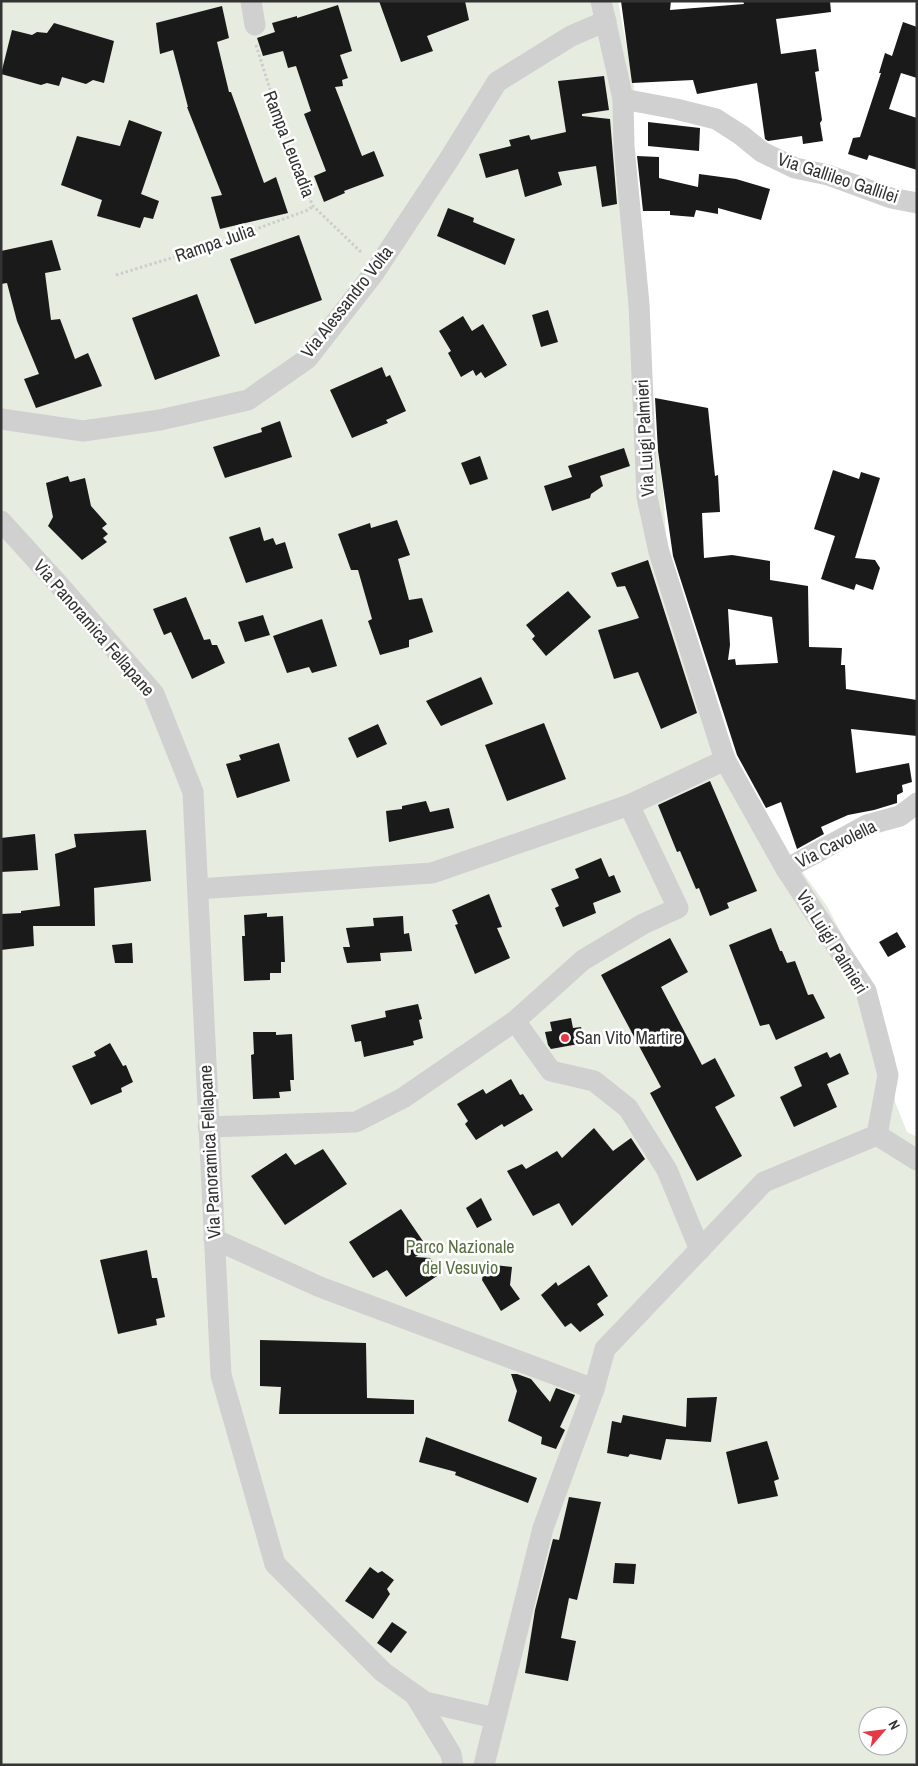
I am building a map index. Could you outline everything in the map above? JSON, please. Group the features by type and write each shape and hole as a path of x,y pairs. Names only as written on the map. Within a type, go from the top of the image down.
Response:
{"street":[{"path":"251,1 255,25"},
{"name":"Via Luigi Palmieri","path":"603,11 623,99 624,146 639,304 646,497 659,552 725,760"},
{"name":"Via Alessandro Volta","path":"1,419 83,431 160,420 248,400 307,359 382,262 497,82 571,36 603,11"},
{"name":"Via Gallileo Gallilei","path":"623,99 716,119 741,135 762,152 795,168 828,175 891,198 917,203"},
{"name":"Via Panoramica Fellapane","path":"1,521 154,694 193,792 204,982 208,1127 221,1375 274,1564 383,1672 425,1702 495,1718"},
{"path":"198,889 432,873 628,805 725,760"},
{"name":"Via Cavolella","path":"725,760 786,869 866,825 900,816 917,803"},
{"path":"208,1127 356,1122 403,1098 514,1021 583,960 643,924 678,908 628,805"},
{"name":"Via Luigi Palmieri","path":"786,869 866,991 888,1075 877,1135"},
{"path":"514,1021 551,1070 594,1081 628,1108 666,1170 700,1250"},
{"path":"484,1765 543,1528 594,1389 605,1350 764,1182 877,1135 917,1160"},
{"path":"214,1239 320,1287 594,1389"},
{"path":"415,1695 451,1754 453,1765"}],"path":[{"name":"Rampa Leucadia","path":"255,25 254,40 275,111 292,159 313,206 364,254 382,262"},
{"name":"Rampa Julia","path":"116,275 207,247 308,210 313,206"}],"green space":[{"name":"Parco Nazionale del Vesuvio","path":"1,1 618,1 634,86 629,157 650,396 663,491 667,550 725,732 738,761 790,855 827,906 865,978 895,1058 895,1102 907,1132 917,1137 917,1765 1,1765"}],"building":[{"path":"379,1 465,1 469,20 427,36 433,51 401,62"},
{"path":"621,1 671,1 670,10 744,4 743,1 830,1 831,12 776,19 781,54 816,49 819,71 815,72 823,141 803,144 802,136 768,141 765,139 757,83 697,94 693,80 632,83"},
{"path":"338,5 352,51 340,55 348,78 342,80 343,86 335,87 362,156 374,151 384,176 344,191 345,193 324,202 314,176 326,171 304,114 311,111 296,66 288,68 283,51 263,56 257,38 275,32 272,23 297,16 297,18"},
{"path":"222,6 229,38 217,42 229,92 231,92 264,183 276,177 288,213 220,229 211,197 222,195 187,107 173,50 160,54 156,23"},
{"path":"903,22 917,27 917,78 901,73 889,109 917,118 917,170 869,155 867,160 848,154 853,138 860,137 881,73 879,73 885,53 892,56"},
{"path":"54,23 114,41 104,83 93,80 86,84 62,77 59,86 47,83 41,85 1,74 12,30 32,35 37,32 47,33"},
{"path":"604,76 609,110 582,114 582,116 610,119 617,204 602,207 596,166 558,172 562,185 525,197 518,169 486,178 479,154 511,146 509,140 529,135 531,140 566,132 558,81"},
{"path":"129,120 162,132 141,194 159,201 153,219 144,217 140,228 97,216 102,200 61,185 77,136 120,146"},
{"path":"648,122 700,128 699,151 648,146"},
{"path":"637,156 659,157 659,178 698,187 699,174 736,179 770,189 761,220 718,208 718,214 696,210 694,217 670,215 670,211 643,211"},
{"path":"448,208 474,218 473,222 515,239 505,265 437,236"},
{"path":"299,235 322,300 255,324 230,259"},
{"path":"52,240 61,270 45,273 51,320 60,319 75,359 88,353 102,386 36,408 24,379 39,374 17,321 7,283 1,284 1,251"},
{"path":"197,294 220,356 155,380 132,318"},
{"path":"548,310 558,342 541,347 532,315"},
{"path":"463,316 472,331 483,324 507,365 485,378 481,372 476,376 473,370 461,377 448,353 451,351 439,331"},
{"path":"382,367 386,377 390,375 406,411 386,420 388,423 352,438 330,390"},
{"path":"655,398 708,408 715,476 718,475 720,512 702,513 704,558 732,555 770,561 770,580 808,586 809,647 842,648 841,665 845,665 846,689 917,700 917,736 851,729 856,773 909,763 912,782 902,785 903,792 897,795 897,803 848,815 821,827 824,834 797,849 781,802 766,808 737,755 673,556 658,451","holes":["728,609 772,617 778,663 736,665 735,659 728,660 730,645"]},
{"path":"280,421 292,457 225,478 213,447 262,432 261,428"},
{"path":"624,448 630,466 600,476 603,486 591,494 590,498 552,511 544,486 572,477 568,466"},
{"path":"480,456 488,479 470,485 461,463"},
{"path":"833,470 859,479 861,472 880,478 855,558 875,560 880,568 873,590 856,584 854,590 821,579 835,536 814,529"},
{"path":"68,476 70,482 85,478 91,506 107,524 102,528 108,534 103,538 107,542 82,560 48,526 53,517 46,483"},
{"path":"397,520 410,555 398,559 409,600 422,598 433,632 409,640 409,647 380,655 368,621 372,619 358,570 351,570 338,534 370,523 371,528"},
{"path":"260,527 264,541 273,538 276,545 285,542 293,568 246,583 229,537"},
{"path":"648,560 697,713 661,729 638,672 614,679 598,630 639,618 625,586 617,587 611,573"},
{"path":"568,591 591,617 546,656 532,639 535,636 526,625"},
{"path":"186,597 204,640 210,639 212,645 217,645 225,663 192,679 171,632 164,635 153,609"},
{"path":"263,615 270,635 245,642 238,622"},
{"path":"322,619 337,666 312,673 309,667 287,673 273,636"},
{"path":"481,677 493,704 441,726 426,701"},
{"path":"544,723 566,779 507,801 485,745"},
{"path":"378,724 387,744 357,758 348,738"},
{"path":"279,743 290,781 237,798 226,764 241,760 239,755"},
{"path":"710,781 757,891 727,903 729,908 710,916 699,888 696,889 680,851 677,852 658,805"},
{"path":"426,801 430,812 449,808 454,828 389,842 386,811 402,809 402,806"},
{"path":"146,830 151,881 94,888 95,926 33,926 34,946 1,950 1,914 21,913 21,911 60,906 55,854 76,847 74,834"},
{"path":"35,834 38,870 1,872 1,838"},
{"path":"601,858 609,877 614,875 621,892 593,903 596,913 563,927 555,908 559,906 551,889 579,878 575,869"},
{"path":"489,894 502,927 497,928 510,958 475,974 455,925 458,924 452,910"},
{"path":"267,913 267,917 283,916 285,962 281,962 281,973 270,973 270,980 244,981 242,936 245,936 244,915"},
{"path":"403,916 404,934 409,933 412,951 380,953 381,961 347,963 343,947 350,947 346,928 374,926 373,918"},
{"path":"771,928 787,963 795,961 808,995 813,994 825,1018 776,1040 769,1024 760,1026 729,945"},
{"path":"897,932 906,947 888,957 879,942"},
{"path":"670,938 688,972 661,987 702,1065 715,1058 735,1096 715,1107 742,1156 697,1181 650,1093 661,1087 601,975"},
{"path":"132,943 133,963 115,963 112,945"},
{"path":"418,1004 422,1019 419,1020 423,1038 413,1041 414,1045 364,1057 361,1041 355,1042 351,1025 386,1017 385,1011"},
{"name":"San Vito Martire","path":"571,1018 573,1028 581,1027 584,1043 551,1049 545,1032 552,1031 550,1022"},
{"path":"253,1032 276,1032 276,1035 292,1034 294,1080 290,1080 291,1091 279,1092 280,1098 253,1099 251,1055 254,1054"},
{"path":"110,1043 123,1066 126,1065 133,1082 121,1088 122,1092 91,1105 72,1066 96,1056 94,1052"},
{"path":"827,1052 830,1058 840,1053 849,1074 827,1084 837,1107 794,1127 780,1097 802,1086 794,1067"},
{"path":"511,1079 520,1095 523,1094 533,1110 504,1127 502,1124 476,1140 465,1124 468,1121 457,1104 483,1089 486,1094"},
{"path":"594,1128 613,1151 631,1138 645,1159 572,1226 559,1203 533,1216 507,1171 522,1164 526,1169 557,1151 562,1158"},
{"path":"323,1149 347,1184 285,1225 251,1176 286,1153 295,1165"},
{"path":"481,1198 492,1220 477,1228 466,1208"},
{"path":"401,1209 429,1250 415,1257 430,1258 440,1274 406,1297 387,1270 373,1278 349,1242"},
{"path":"147,1250 152,1278 157,1278 165,1317 156,1319 157,1325 118,1334 100,1260"},
{"path":"485,1264 512,1267 510,1285 520,1299 501,1311 482,1280"},
{"path":"589,1265 608,1296 597,1304 604,1315 580,1332 571,1323 565,1327 541,1295 556,1282 558,1286"},
{"path":"260,1340 366,1343 367,1398 414,1400 414,1414 279,1414 281,1387 260,1386"},
{"path":"511,1374 531,1379 550,1402 556,1388 575,1395 560,1427 565,1430 556,1449 541,1444 542,1437 508,1421 517,1391"},
{"path":"717,1397 711,1442 666,1439 661,1460 630,1454 628,1457 607,1453 612,1421 621,1423 623,1415 686,1427 687,1398"},
{"path":"426,1437 537,1478 528,1503 455,1475 456,1472 419,1462"},
{"path":"767,1441 779,1479 774,1481 778,1496 738,1504 726,1452"},
{"path":"569,1497 601,1502 577,1600 569,1598 561,1638 576,1641 568,1681 525,1673 535,1610 553,1539 559,1540"},
{"path":"615,1563 636,1564 634,1584 613,1583"},
{"path":"370,1567 378,1573 382,1571 394,1580 387,1589 390,1594 373,1619 345,1601"},
{"path":"392,1622 407,1632 391,1653 377,1643"}],"place":[{"name":"San Vito Martire","path":"565,1038"}]}
